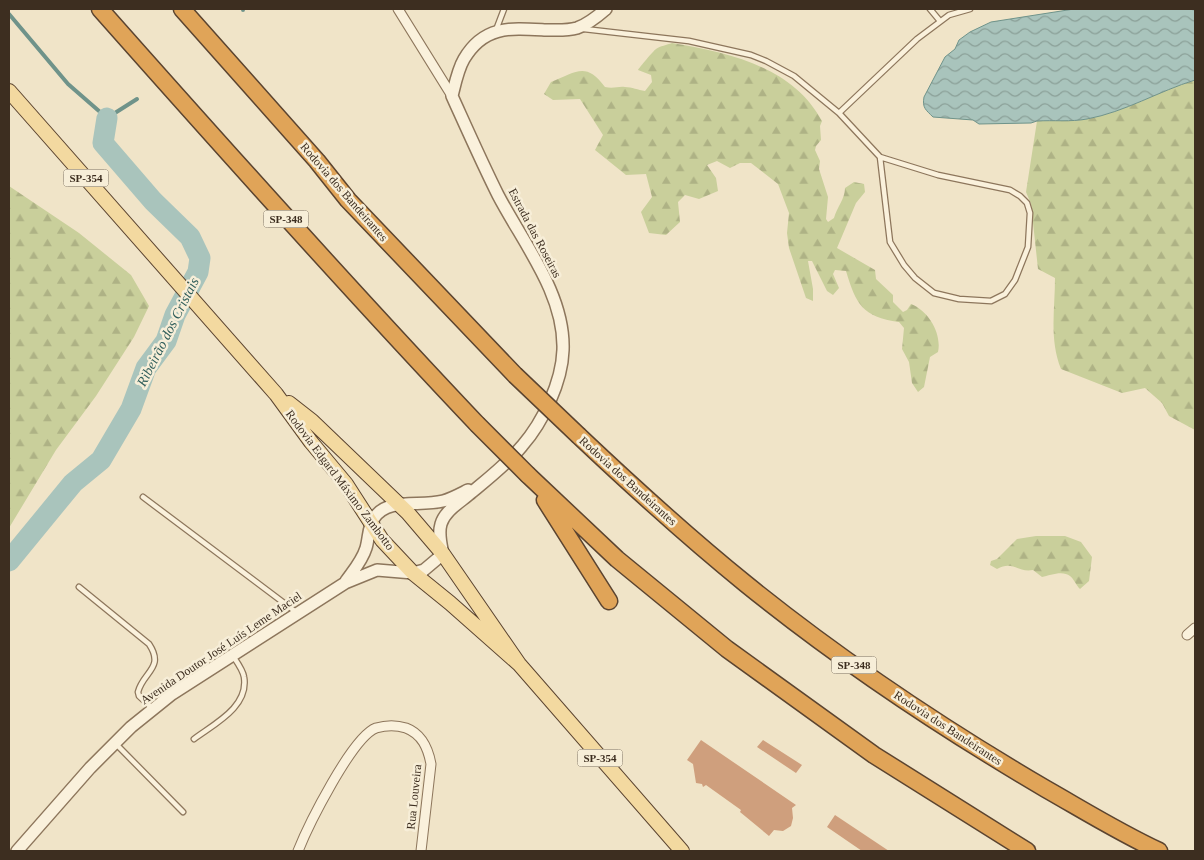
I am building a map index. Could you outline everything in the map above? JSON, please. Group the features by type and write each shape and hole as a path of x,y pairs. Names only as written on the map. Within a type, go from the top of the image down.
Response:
{"highway":[{"name":"SP-348","path":"100,9 381,323 477,424 617,559 726,649 874,756 1027,851"},
{"name":"Rodovia dos Bandeirantes","path":"182,9 317,161 348,200 514,376 664,515 747,585 885,687 996,760 1132,839 1159,851"},
{"path":"530,477 609,601"}],"main road":[{"name":"Rodovia Edgard Máximo Zambotto","path":"9,91 276,394 311,442 346,484 382,540 414,572 519,664"},
{"name":"Rodovia Edgard Máximo Zambotto","path":"276,394 312,421 399,504 443,554 519,664 682,851"}],"street":[{"path":"398,9 452,96"},
{"path":"452,96 463,59 480,39 496,30 577,28 606,9"},
{"name":"Estrada das Roseiras","path":"443,554 439,535 444,518 450,509 481,484 522,446 543,417 559,378 563,350 561,328 554,300 543,272 498,195 452,96"},
{"name":"Estrada das Roseiras","path":"399,504 422,504 444,501 481,484"},
{"path":"371,524 382,510 399,504"},
{"name":"Avenida Doutor José Luís Leme Maciel","path":"345,583 360,562 366,548 371,524"},
{"path":"414,572 424,570 443,554"},
{"name":"Avenida Doutor José Luís Leme Maciel","path":"17,851 66,792 153,708 345,583 377,570 414,572"},
{"path":"1187,635 1195,628"},
{"name":"Rua Louveira","path":"298,851 313,816 351,754 375,728 398,725 414,731 423,741 428,752 430,764 421,851"}],"lane":[{"path":"496,30 504,9"},
{"path":"930,9 940,21"},
{"path":"840,112 917,39 949,15 970,9"},
{"path":"577,28 689,41 766,61 794,76 840,112 880,157 938,175 1010,190 1020,196 1027,203 1030,213 1028,247 1015,280 1005,294 991,302 959,299 934,293 915,278 904,265 890,242 880,157"},
{"path":"143,497 297,613"},
{"path":"79,587 149,644 154,652 155,664 138,692 139,696 153,708"},
{"path":"194,738 234,709 241,698 244,675 233,656"},
{"path":"115,743 184,812"}],"green space":[{"path":"672,43 715,52 757,65 794,87 809,102 822,121 820,126 821,140 815,150 820,161 819,169 828,197 826,219 828,222 834,218 844,196 845,188 854,182 864,184 865,192 856,203 837,248 875,270 876,279 893,295 893,302 903,312 911,304 917,307 929,318 936,331 939,345 938,352 930,357 924,387 918,392 912,383 909,362 902,349 904,328 899,322 877,317 862,307 853,292 846,271 835,270 833,274 839,288 833,295 827,291 812,261 808,261 813,301 806,298 789,248 787,233 789,213 778,184 751,163 740,163 730,168 717,161 707,165 716,178 718,191 699,199 685,195 678,202 680,222 666,235 649,233 641,212 652,197 646,174 626,175 595,150 603,135 580,99 553,100 544,94 551,82 580,71 592,74 605,87 628,87 645,91 652,82 651,75 638,70 656,49"},
{"path":"1195,80 1195,430 1169,416 1162,403 1145,388 1122,393 1061,369 1057,358 1054,335 1055,278 1038,269 1031,204 1026,192 1037,121 1075,120 1101,116"},
{"path":"9,186 79,233 131,275 149,306 134,337 96,396 56,450 9,528"},
{"path":"1036,536 1065,536 1081,542 1092,557 1089,581 1080,589 1071,577 1064,573 1042,577 1033,570 1023,570 1011,566 997,569 990,565 991,561 997,559 1017,539"}],"water":[{"path":"1074,9 1195,10 1195,80 1101,116 1081,120 979,124 973,120 933,117 925,109 924,97 945,57 955,49 959,40 970,32 991,22"}],"building":[{"path":"701,740 796,805 792,808 793,818 791,826 783,831 774,830 769,836 740,812 741,810 706,785 703,787 702,784 696,783 693,764 687,760"},
{"path":"763,740 802,765 796,773 757,747"},
{"path":"835,815 889,851 862,851 827,827"}],"waterway":[{"name":"Ribeirão dos Cristais","path":"9,14 68,84 107,118 137,99"},
{"name":"Ribeirão dos Cristais","path":"9,561 73,483 101,460 131,409 146,368 166,341 175,315 198,272 200,258 190,237 153,201 103,143 107,118"}]}
